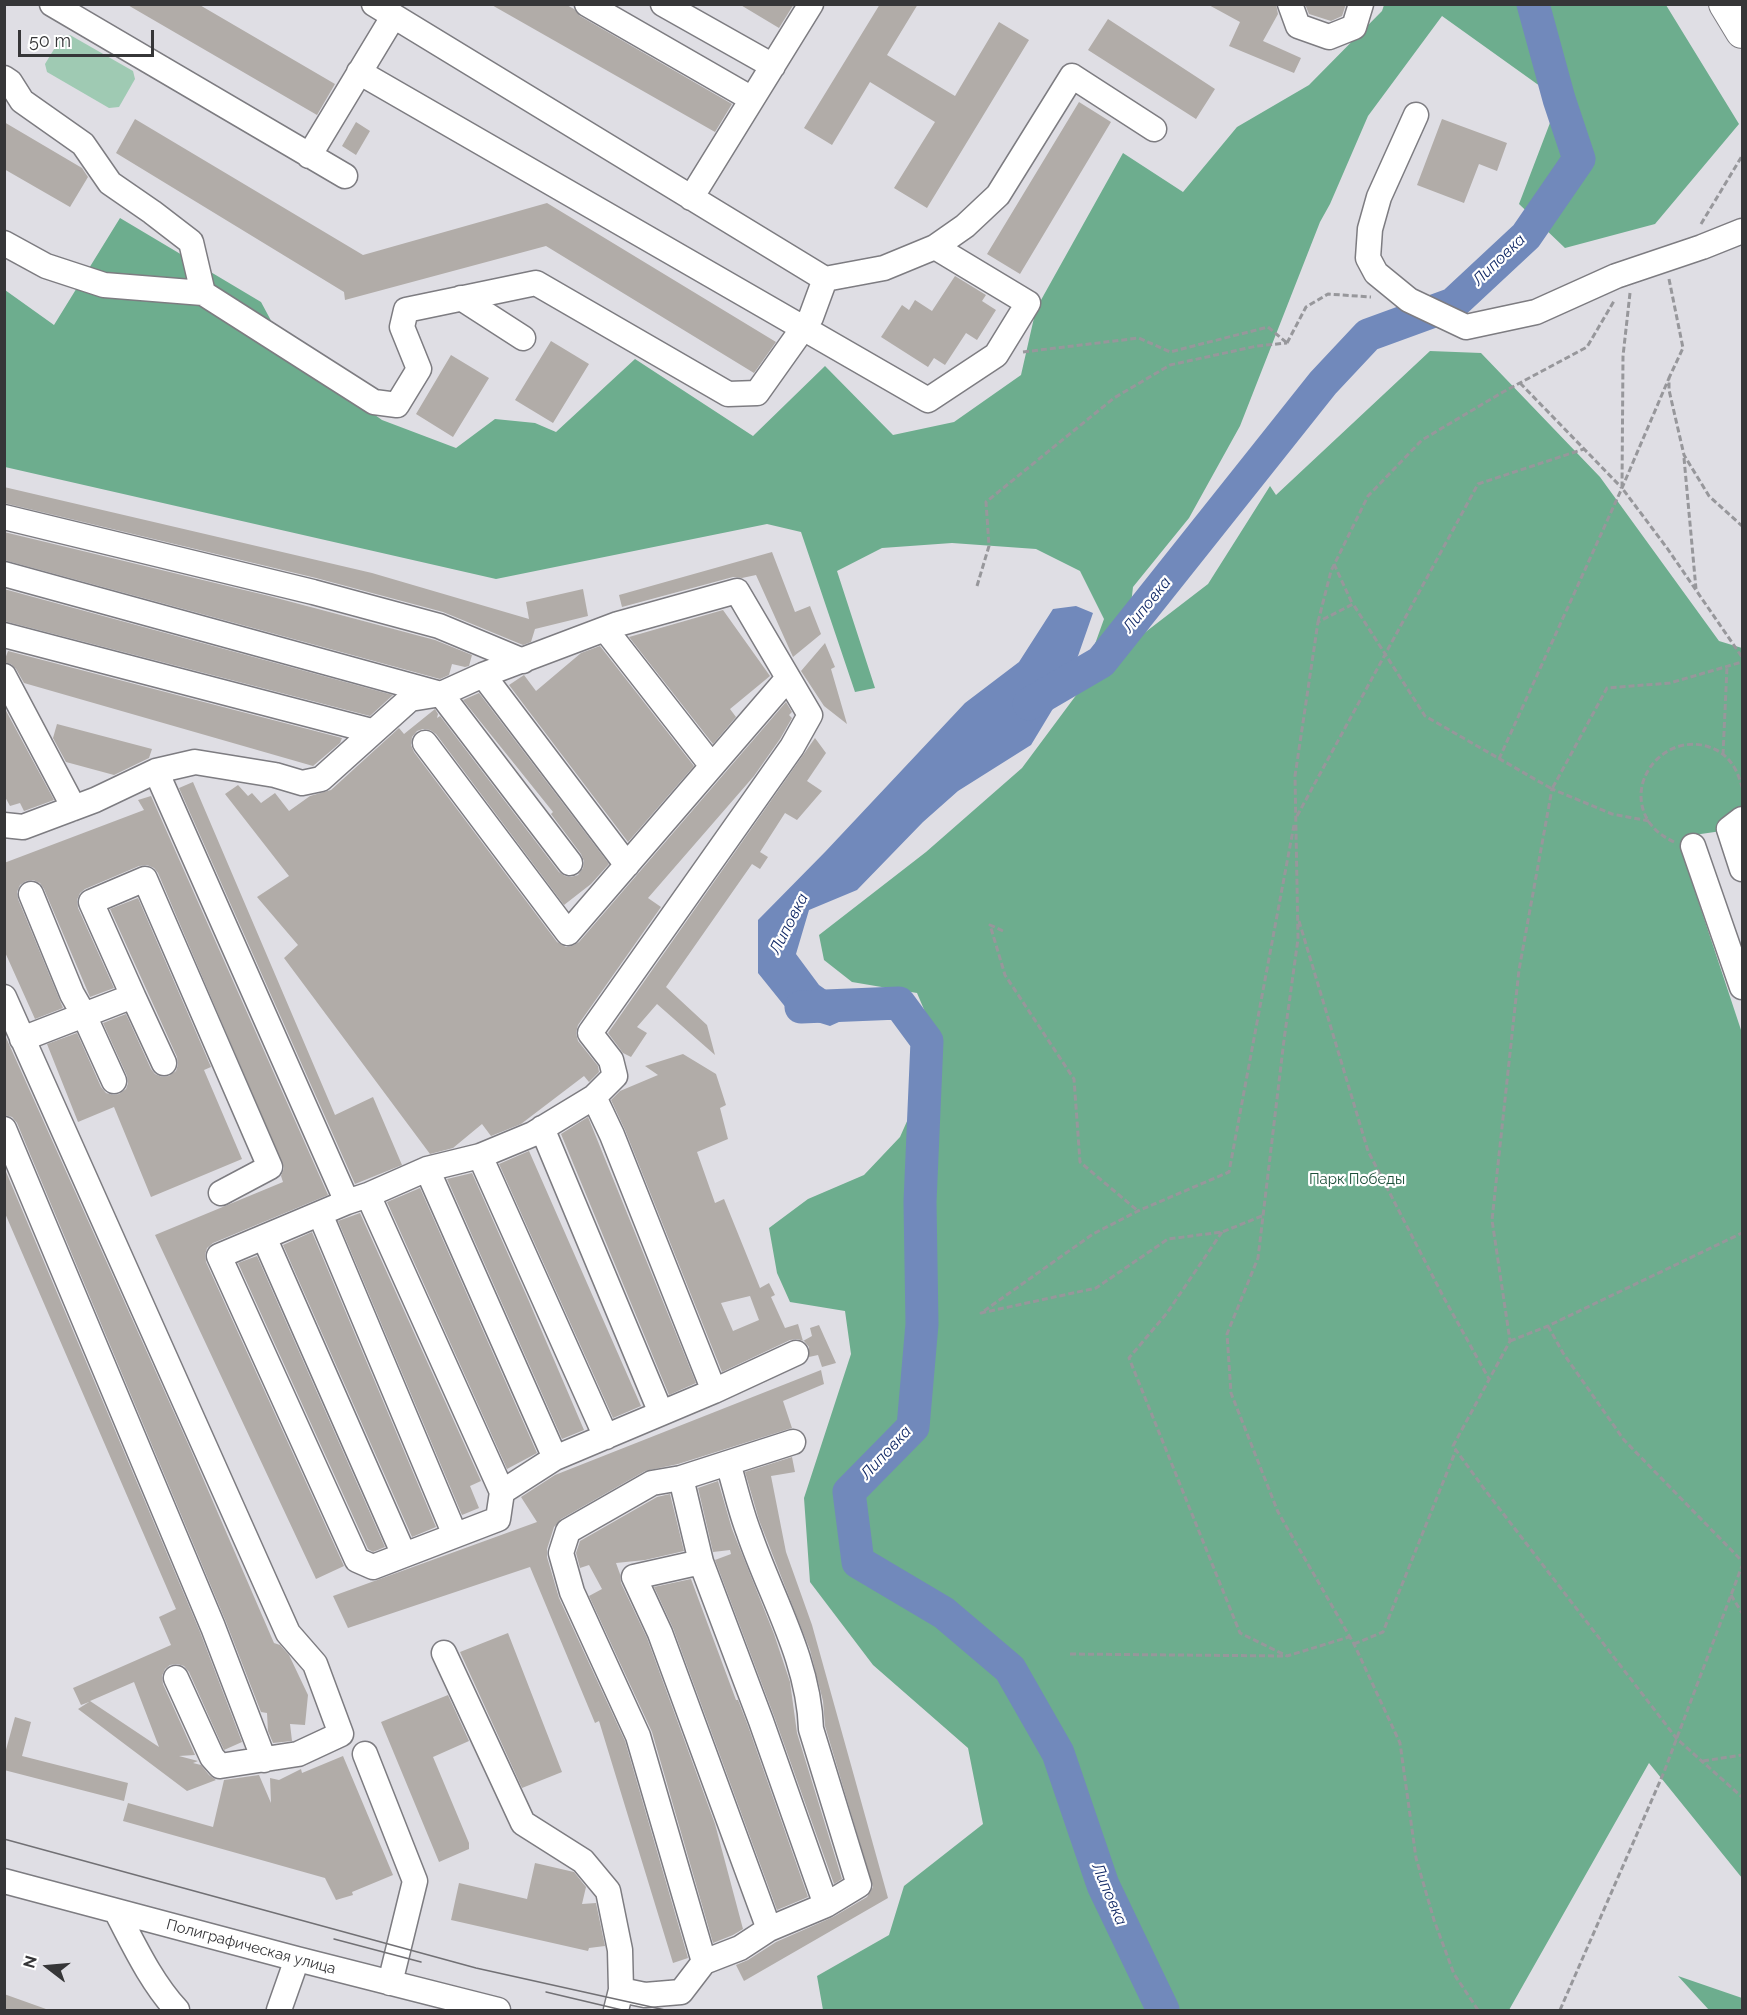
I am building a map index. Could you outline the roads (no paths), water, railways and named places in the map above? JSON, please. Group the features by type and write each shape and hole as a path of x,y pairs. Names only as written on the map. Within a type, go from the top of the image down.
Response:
{"main road":[{"path":"1725,4 1743,32"}],"street":[{"path":"52,4 345,177"},
{"path":"663,4 773,66"},
{"path":"691,198 811,4"},
{"path":"1290,4 1298,26 1329,37 1354,27 1361,4"},
{"path":"595,6 752,99"},
{"path":"309,156 359,72 384,10 825,279 884,268 935,247 965,226 999,195 1072,76 1154,129"},
{"path":"359,72 928,400 996,355 1028,303 935,247"},
{"path":"4,78 10,82 22,101 83,144 110,183 191,242 203,293"},
{"path":"1416,115 1379,197 1371,229 1368,258 1376,273 1409,300 1466,327 1536,312 1632,270 1743,231"},
{"path":"4,243 46,266 104,285 203,293 374,402 397,405 419,369 402,327 406,310 536,283 728,394 757,393 811,317 825,279"},
{"path":"461,298 523,338"},
{"path":"4,517 313,592 439,626 523,661"},
{"path":"4,574 441,694 570,863"},
{"path":"4,825 23,827 74,808 156,771 195,762 275,775 302,783 321,778 410,699 441,694 483,675 605,629 737,591 810,715 792,747 590,1033 611,1060 615,1076 594,1097 533,1134 480,1156 427,1169 357,1199 219,1256 357,1560 373,1567 498,1519 502,1492 357,1199 156,771"},
{"path":"605,629 712,766"},
{"path":"4,635 368,730"},
{"path":"483,675 627,865"},
{"path":"4,676 74,808"},
{"path":"425,742 568,933 788,678"},
{"path":"1743,819 1729,829 1743,869"},
{"path":"1693,846 1743,987"},
{"path":"164,1063 91,902 145,879 270,1167 221,1193"},
{"path":"31,894 72,994 114,1081"},
{"path":"22,1039 133,996"},
{"path":"4,997 288,1633 315,1664 341,1734 298,1754 220,1766 212,1757 176,1678"},
{"path":"594,1097 612,1135 714,1391"},
{"path":"542,1128 661,1413"},
{"path":"4,1129 213,1627 264,1760"},
{"path":"480,1156 606,1437"},
{"path":"427,1169 555,1458"},
{"path":"320,1214 455,1535"},
{"path":"264,1237 404,1555"},
{"path":"502,1492 555,1458 714,1391 796,1353"},
{"path":"704,1962 638,1737 572,1592 561,1553 568,1531 652,1483 681,1478 792,1442"},
{"path":"444,1653 523,1823 583,1861 608,1891 620,1950 619,2000 681,1992 704,1962 740,1948 769,1929 826,1905 859,1885 811,1729 810,1704 790,1636 748,1533 728,1463"},
{"path":"681,1478 702,1562 826,1905"},
{"path":"702,1562 634,1577 660,1633 769,1929"},
{"path":"365,1754 415,1881 390,1983"},
{"name":"Полиграфическая улица","path":"4,1881 498,2010"},
{"path":"116,1911 142,1960 167,1999 177,2010"},
{"path":"276,2007 297,1959"}],"water":[{"path":"1076,606 1093,613 1063,692 1031,745 958,791 923,822 857,890 809,910 796,954 819,985 859,1013 830,1026 791,1014 758,973 758,920 965,703 1019,662 1053,609"}],"waterway":[{"name":"Липовка","path":"1029,704 1101,662 1323,383 1368,335 1453,304 1526,236 1579,159 1559,99 1533,4"},
{"name":"Липовка","path":"801,1007 899,1003 927,1041 920,1202 922,1324 913,1427 849,1492 858,1562 944,1613 1010,1669 1058,1753 1103,1885 1163,2010"}],"tram line":[{"path":"4,1839 476,1968 665,2010"},
{"path":"334,1939 421,1962"},
{"path":"546,1992 622,2010"}],"park label":[{"name":"Парк Победы","path":"1357,1179"}]}
